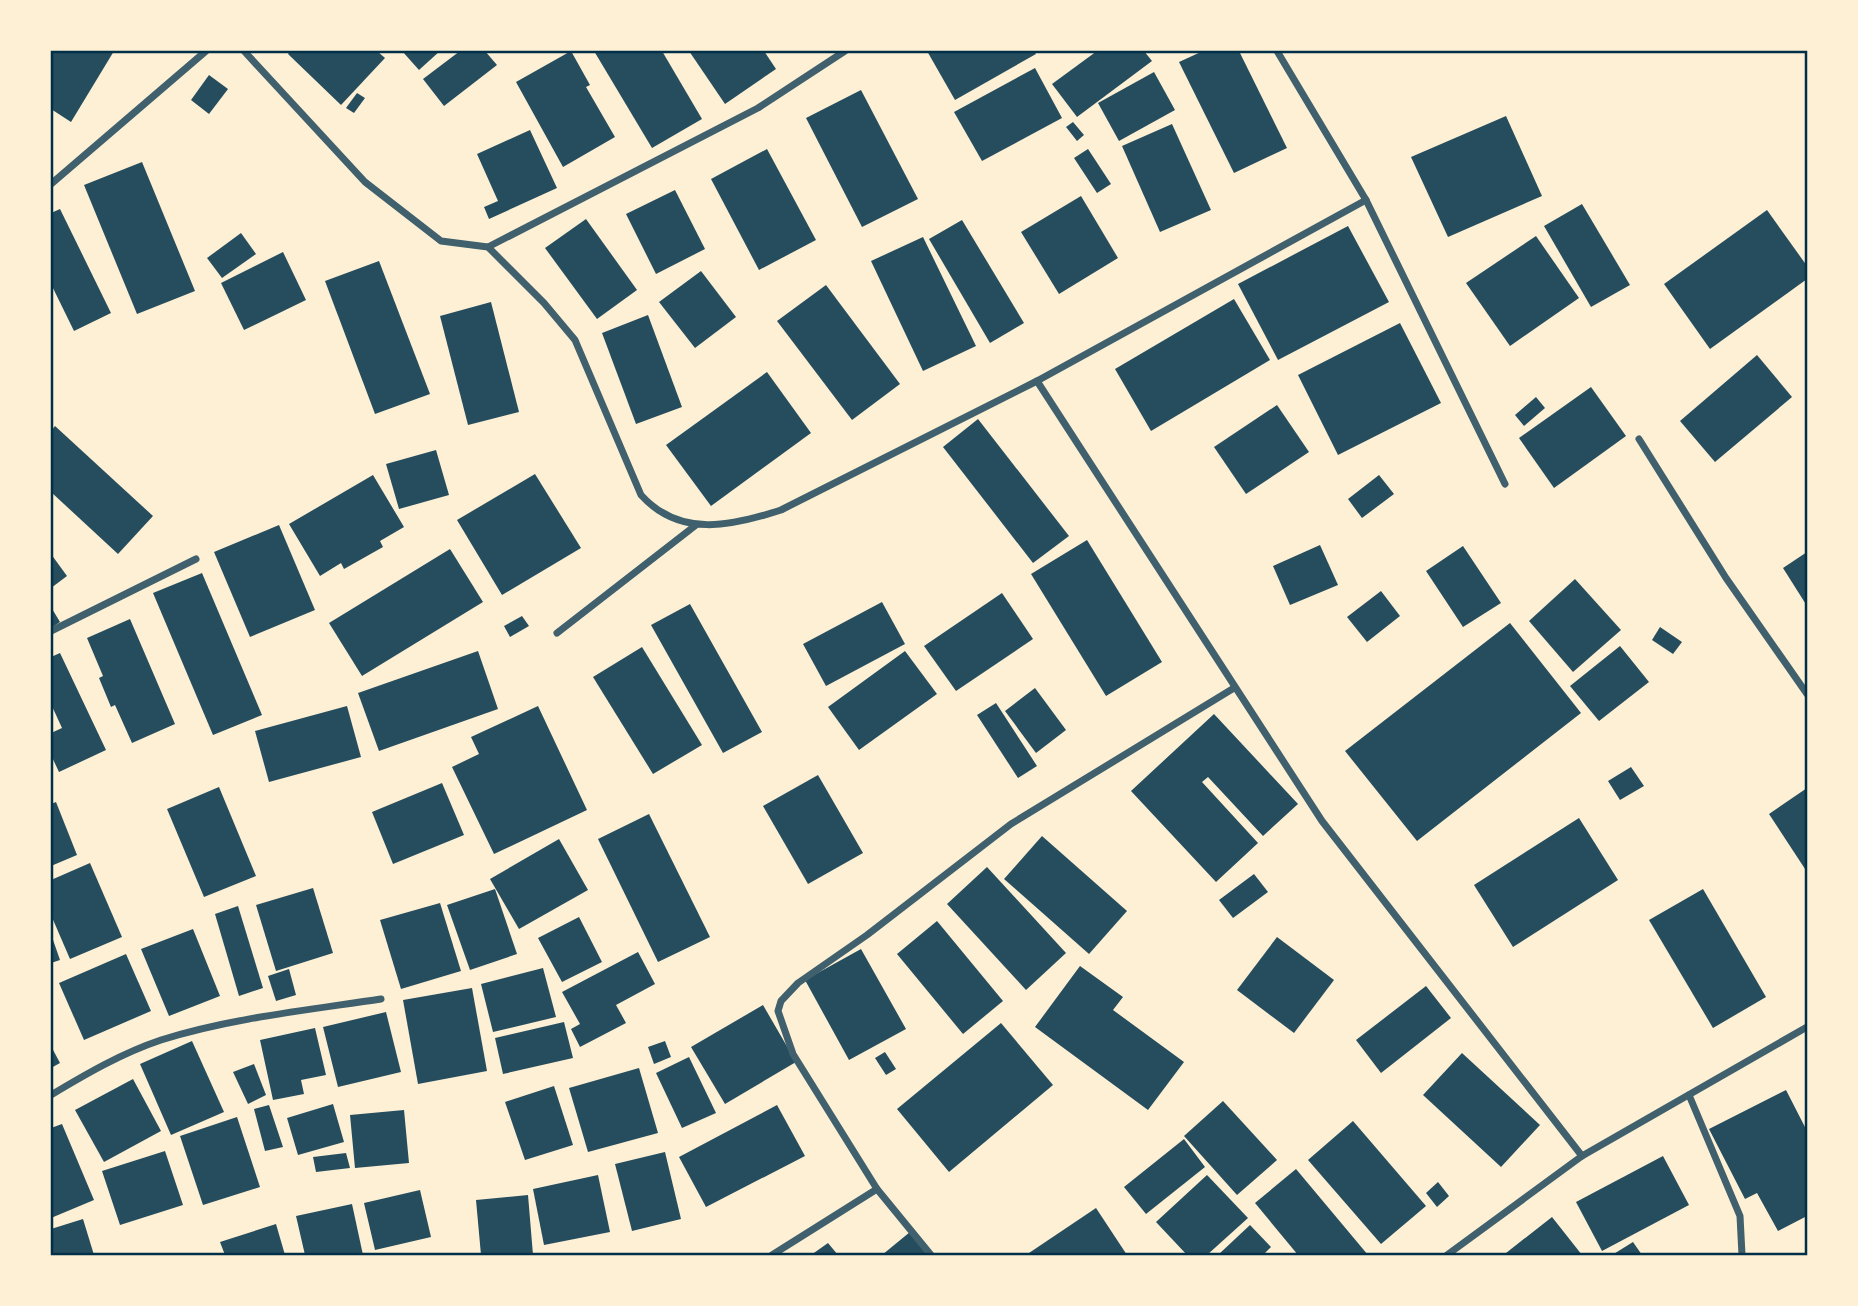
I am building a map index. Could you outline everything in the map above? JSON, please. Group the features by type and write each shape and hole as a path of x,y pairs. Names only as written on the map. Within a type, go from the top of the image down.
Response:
{"street":[{"path":"51,184 206,51"},
{"path":"244,51 365,182 440,241 488,247 758,108 845,51"},
{"path":"1277,51 1366,200 1505,484"},
{"path":"488,247 575,340 640,495 655,511 696,525 744,522 781,510 1037,381 1366,200"},
{"path":"1037,381 1322,821 1582,1156"},
{"path":"1639,439 1726,578 1807,694"},
{"path":"556,633 696,525"},
{"path":"51,631 196,559"},
{"path":"931,1255 877,1189 793,1054 778,1012 781,1001 798,983 867,935 1011,824 1234,688"},
{"path":"51,1095 98,1067 161,1041 273,1015 381,999"},
{"path":"1447,1255 1582,1156 1807,1027"},
{"path":"1689,1095 1740,1216 1742,1255"},
{"path":"772,1255 877,1189"}],"building":[{"path":"51,51 114,51 71,122 51,109"},
{"path":"290,51 377,51 385,58 341,105 288,54"},
{"path":"402,51 440,51 419,70"},
{"path":"460,51 485,51 497,65 444,106 423,79"},
{"path":"571,51 590,85 586,87 615,137 563,167 516,82"},
{"path":"594,51 662,51 702,119 652,148"},
{"path":"689,51 764,51 776,69 725,104"},
{"path":"927,51 1034,51 1036,54 955,100"},
{"path":"1097,51 1144,51 1152,61 1077,117 1052,84"},
{"path":"1203,51 1239,51 1287,148 1234,173 1179,62"},
{"path":"1035,68 1062,118 982,161 954,112"},
{"path":"1154,72 1175,110 1119,141 1098,103"},
{"path":"209,75 228,89 209,114 191,100"},
{"path":"861,90 918,199 862,227 806,118"},
{"path":"357,93 365,98 354,113 346,108"},
{"path":"1506,116 1542,196 1448,237 1411,157"},
{"path":"1073,122 1084,135 1077,141 1066,127"},
{"path":"1172,124 1211,210 1160,232 1122,146"},
{"path":"530,130 557,188 489,219 484,207 498,201 477,154"},
{"path":"767,149 816,240 759,270 711,179"},
{"path":"1088,149 1111,184 1097,193 1074,158"},
{"path":"142,162 195,291 137,314 84,185"},
{"path":"675,190 705,249 656,274 626,214"},
{"path":"1081,196 1118,258 1059,294 1021,232"},
{"path":"1582,204 1630,285 1591,307 1544,226"},
{"path":"60,209 111,313 74,331 51,284 51,213"},
{"path":"1767,210 1807,266 1807,279 1710,349 1664,284"},
{"path":"586,219 637,290 597,319 545,248"},
{"path":"962,220 1024,323 990,343 929,239"},
{"path":"1348,226 1389,302 1278,360 1238,284"},
{"path":"241,233 256,254 222,278 207,258"},
{"path":"1536,236 1579,298 1510,346 1466,283"},
{"path":"923,237 976,346 923,371 871,261"},
{"path":"283,252 306,300 244,330 221,283"},
{"path":"379,261 430,394 375,414 325,281"},
{"path":"701,271 736,317 695,348 659,302"},
{"path":"826,285 900,384 852,420 777,321"},
{"path":"1234,299 1270,360 1151,431 1115,369"},
{"path":"491,302 519,412 468,425 440,316"},
{"path":"648,315 682,407 636,424 602,333"},
{"path":"1400,323 1441,403 1338,455 1298,375"},
{"path":"1757,355 1792,397 1715,462 1680,421"},
{"path":"767,372 811,433 711,506 666,445"},
{"path":"1591,387 1626,436 1554,488 1519,438"},
{"path":"1536,397 1545,408 1524,426 1515,415"},
{"path":"1277,405 1309,452 1246,494 1214,447"},
{"path":"978,419 1069,536 1033,563 943,447"},
{"path":"55,426 153,516 118,554 51,492 51,431"},
{"path":"436,450 449,495 399,509 386,464"},
{"path":"535,474 581,548 502,595 457,520"},
{"path":"373,475 404,527 380,541 383,547 344,569 341,563 320,576 289,524"},
{"path":"1379,475 1394,494 1362,518 1348,499"},
{"path":"279,525 315,610 250,637 214,552"},
{"path":"1087,540 1162,662 1106,696 1031,574"},
{"path":"1320,545 1338,585 1290,605 1273,566"},
{"path":"1463,546 1501,603 1463,627 1426,571"},
{"path":"450,549 483,602 362,676 329,623"},
{"path":"1807,552 1807,606 1783,568"},
{"path":"51,554 67,576 51,588"},
{"path":"202,573 262,715 213,735 153,593"},
{"path":"1575,579 1621,630 1573,672 1529,621"},
{"path":"1381,591 1400,616 1367,642 1347,617"},
{"path":"1002,593 1033,639 956,691 924,646"},
{"path":"882,602 905,644 826,686 803,644"},
{"path":"690,604 762,732 723,753 651,625"},
{"path":"51,607 60,622 51,628"},
{"path":"522,616 529,626 510,637 504,626"},
{"path":"130,619 175,724 132,743 115,705 111,707 99,678 103,676 87,638"},
{"path":"1510,623 1581,713 1417,841 1345,751"},
{"path":"1660,627 1682,642 1673,654 1652,640"},
{"path":"1620,646 1649,682 1599,721 1570,686"},
{"path":"642,647 702,745 653,774 593,677"},
{"path":"478,651 498,709 379,751 358,693"},
{"path":"905,651 937,694 859,750 828,707"},
{"path":"60,653 106,750 59,772 51,755 51,733 62,728 51,704 51,657"},
{"path":"1035,688 1066,730 1036,753 1005,711"},
{"path":"996,703 1037,766 1018,778 977,715"},
{"path":"347,706 361,757 269,782 255,731"},
{"path":"538,706 587,810 494,854 452,767 479,754 471,737"},
{"path":"1214,714 1298,804 1263,836 1208,777 1202,782 1258,843 1216,882 1131,791"},
{"path":"1631,767 1644,786 1620,800 1608,781"},
{"path":"818,775 863,853 808,884 763,806"},
{"path":"442,783 464,835 393,864 372,812"},
{"path":"219,787 256,876 204,897 167,809"},
{"path":"1807,788 1807,872 1769,814"},
{"path":"56,802 77,855 51,866 51,804"},
{"path":"649,814 710,937 658,962 598,839"},
{"path":"1579,818 1618,880 1513,947 1474,885"},
{"path":"1042,836 1127,911 1089,954 1004,879"},
{"path":"559,839 588,890 519,929 490,879"},
{"path":"90,863 122,937 70,959 51,915 51,880"},
{"path":"987,867 1066,953 1026,990 947,904"},
{"path":"1254,874 1268,892 1233,918 1219,900"},
{"path":"313,888 333,953 276,971 256,905"},
{"path":"495,889 517,954 470,970 447,905"},
{"path":"1703,889 1766,997 1713,1028 1649,920"},
{"path":"440,903 461,971 401,989 380,920"},
{"path":"238,906 263,988 239,996 215,914"},
{"path":"579,917 602,962 562,982 538,938"},
{"path":"937,921 1003,1001 963,1034 897,954"},
{"path":"193,929 220,996 169,1016 141,949"},
{"path":"51,934 60,960 51,963"},
{"path":"1277,937 1334,980 1294,1033 1237,990"},
{"path":"861,949 906,1029 849,1060 805,980"},
{"path":"638,952 655,984 616,1005 626,1023 580,1047 571,1029 580,1024 562,992"},
{"path":"126,954 151,1011 84,1040 59,983"},
{"path":"1080,966 1123,997 1113,1010 1184,1062 1148,1110 1035,1027"},
{"path":"543,968 556,1017 493,1032 481,984"},
{"path":"289,969 296,995 276,1001 268,976"},
{"path":"1426,986 1451,1018 1381,1073 1356,1040"},
{"path":"472,988 487,1071 418,1084 403,1000"},
{"path":"763,1005 796,1062 725,1104 691,1047"},
{"path":"386,1012 401,1072 338,1087 323,1027"},
{"path":"564,1022 573,1058 503,1074 495,1038"},
{"path":"1001,1023 1053,1085 949,1172 897,1109"},
{"path":"315,1028 326,1075 301,1080 304,1094 273,1100 260,1040"},
{"path":"192,1041 224,1112 171,1135 140,1064"},
{"path":"665,1041 671,1057 654,1064 648,1047"},
{"path":"51,1046 60,1063 51,1068"},
{"path":"885,1052 896,1069 886,1075 875,1058"},
{"path":"1462,1053 1540,1125 1501,1167 1423,1095"},
{"path":"689,1057 716,1113 682,1128 656,1073"},
{"path":"254,1064 266,1095 248,1104 233,1072"},
{"path":"639,1068 658,1133 588,1152 569,1088"},
{"path":"133,1079 161,1131 104,1162 75,1110"},
{"path":"554,1086 573,1145 525,1160 505,1102"},
{"path":"1786,1090 1807,1131 1807,1216 1778,1231 1757,1193 1745,1199 1709,1129"},
{"path":"1223,1101 1277,1160 1237,1195 1184,1136"},
{"path":"333,1104 344,1142 298,1155 287,1118"},
{"path":"269,1105 283,1147 265,1151 254,1109"},
{"path":"777,1105 805,1156 706,1207 679,1157"},
{"path":"404,1110 409,1163 355,1168 350,1115"},
{"path":"237,1117 260,1187 203,1205 180,1136"},
{"path":"1353,1121 1426,1206 1381,1244 1308,1160"},
{"path":"62,1124 94,1200 51,1218 51,1128"},
{"path":"1184,1139 1205,1167 1146,1214 1124,1187"},
{"path":"165,1151 183,1205 120,1225 102,1171"},
{"path":"665,1152 681,1219 632,1231 615,1164"},
{"path":"346,1153 350,1168 316,1172 313,1157"},
{"path":"1663,1156 1689,1205 1602,1251 1576,1202"},
{"path":"1296,1169 1368,1255 1298,1255 1255,1203"},
{"path":"598,1175 610,1232 544,1245 533,1189"},
{"path":"1207,1175 1248,1218 1207,1255 1187,1255 1156,1222"},
{"path":"1438,1182 1449,1196 1437,1207 1426,1193"},
{"path":"420,1190 431,1237 375,1250 364,1203"},
{"path":"528,1195 533,1255 481,1255 476,1200"},
{"path":"352,1204 363,1255 305,1255 296,1216"},
{"path":"1096,1208 1127,1255 1026,1255"},
{"path":"1552,1217 1582,1255 1506,1253"},
{"path":"83,1219 94,1255 51,1255 51,1229"},
{"path":"276,1224 285,1255 225,1255 220,1242"},
{"path":"1250,1225 1271,1247 1263,1255 1218,1255"},
{"path":"910,1232 929,1255 882,1255"},
{"path":"1633,1242 1642,1255 1612,1255"},
{"path":"828,1243 838,1255 811,1255"}]}
